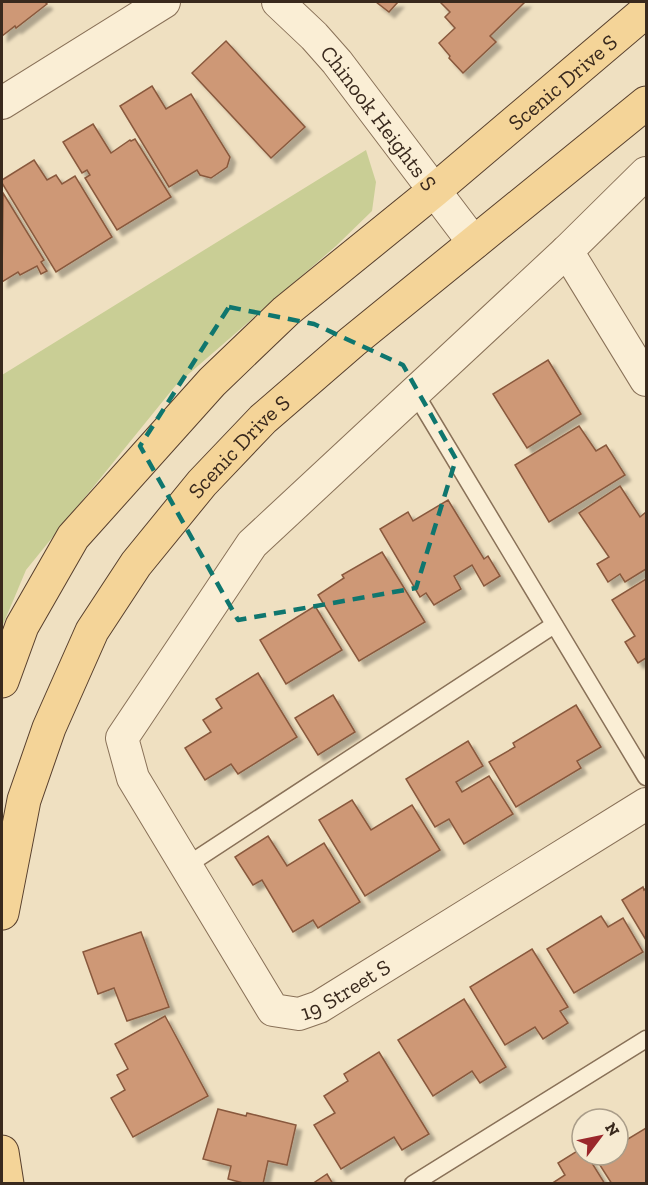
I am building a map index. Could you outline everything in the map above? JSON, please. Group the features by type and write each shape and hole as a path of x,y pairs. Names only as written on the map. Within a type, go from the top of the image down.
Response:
{"main road":[{"name":"Scenic Drive S","path":"2,681 22,626 74,537 212,382 286,311 435,190 646,11"},
{"name":"Scenic Drive S","path":"2,913 24,800 50,728 92,631 136,564 202,483 263,419 352,342 646,103"},
{"path":"2,1152 7,1184"}],"street":[{"path":"2,103 164,2"},
{"name":"Chinook Heights S","path":"278,2 314,36 337,62 474,243"},
{"path":"415,393 567,251 646,173"},
{"path":"567,251 646,380"},
{"name":"19 Street S","path":"415,393 252,544 122,738 133,778 273,1010 299,1014 319,1007 646,804"}],"lane":[{"path":"415,393 646,777"},
{"path":"186,866 554,625"},
{"path":"413,1184 646,1039"}],"highlighted area":[{"path":"229,307 314,324 403,365 456,459 416,588 238,620 140,446"}],"green space":[{"path":"366,150 376,182 372,211 336,246 176,385 26,570 2,627 2,375"}],"building":[{"path":"2,2 45,2 47,4 2,36"},
{"path":"376,2 398,2 389,12"},
{"path":"442,2 525,2 490,36 496,42 463,73 439,43 455,28 445,17 450,12"},
{"path":"226,41 305,127 271,158 192,73"},
{"path":"152,86 166,109 191,94 230,157 227,167 211,178 200,175 197,170 169,187 120,106"},
{"path":"93,124 111,153 135,139 171,197 117,230 85,178 90,175 87,170 82,173 63,142"},
{"path":"34,160 47,180 56,175 62,184 75,176 112,237 56,272 2,183 2,180"},
{"path":"3,193 44,260 41,262 47,271 41,274 37,266 20,275 18,272 2,282"},
{"path":"548,360 581,414 527,448 493,394"},
{"path":"579,426 596,451 606,445 625,475 549,522 515,465"},
{"path":"620,486 640,517 646,512 646,569 625,582 620,574 608,582 597,564 609,557 579,513"},
{"path":"448,500 484,559 488,556 500,576 484,586 472,565 454,576 461,589 434,605 426,593 420,597 380,529 408,512 413,521"},
{"path":"382,552 425,622 359,661 318,595 344,578 342,575"},
{"path":"646,579 646,658 638,663 625,642 635,636 612,600"},
{"path":"315,606 342,650 286,684 260,640"},
{"path":"258,673 297,737 238,774 231,764 205,780 185,748 211,732 203,720 222,708 216,699"},
{"path":"333,695 355,732 318,755 295,718"},
{"path":"576,705 601,747 577,761 581,768 516,807 489,762 515,747 513,743"},
{"path":"468,741 483,766 456,782 462,792 489,776 513,814 464,844 449,819 435,827 406,779"},
{"path":"352,800 371,830 412,805 440,850 365,896 319,820"},
{"path":"268,836 287,866 324,843 360,902 318,928 313,920 293,932 262,880 253,885 235,857"},
{"path":"643,887 644,890 646,888 646,940 622,900"},
{"path":"601,916 608,927 623,918 643,952 574,993 547,949"},
{"path":"141,932 169,1007 127,1021 114,988 98,994 83,952"},
{"path":"532,949 568,1007 560,1011 568,1023 543,1039 535,1027 505,1045 470,987"},
{"path":"464,999 506,1067 480,1083 472,1071 433,1096 398,1040"},
{"path":"165,1016 208,1096 133,1137 111,1098 125,1090 117,1075 128,1069 115,1044"},
{"path":"379,1052 429,1134 402,1150 394,1137 341,1169 314,1125 335,1113 324,1096 348,1081 344,1074"},
{"path":"218,1109 246,1116 247,1113 296,1125 287,1165 268,1161 263,1184 247,1184 228,1179 231,1166 203,1159"},
{"path":"646,1128 646,1184 612,1184 601,1167 630,1167 630,1138"},
{"path":"570,1156 570,1167 594,1167 605,1184 551,1184 565,1175 558,1163"},
{"path":"327,1174 333,1184 312,1184"}]}
